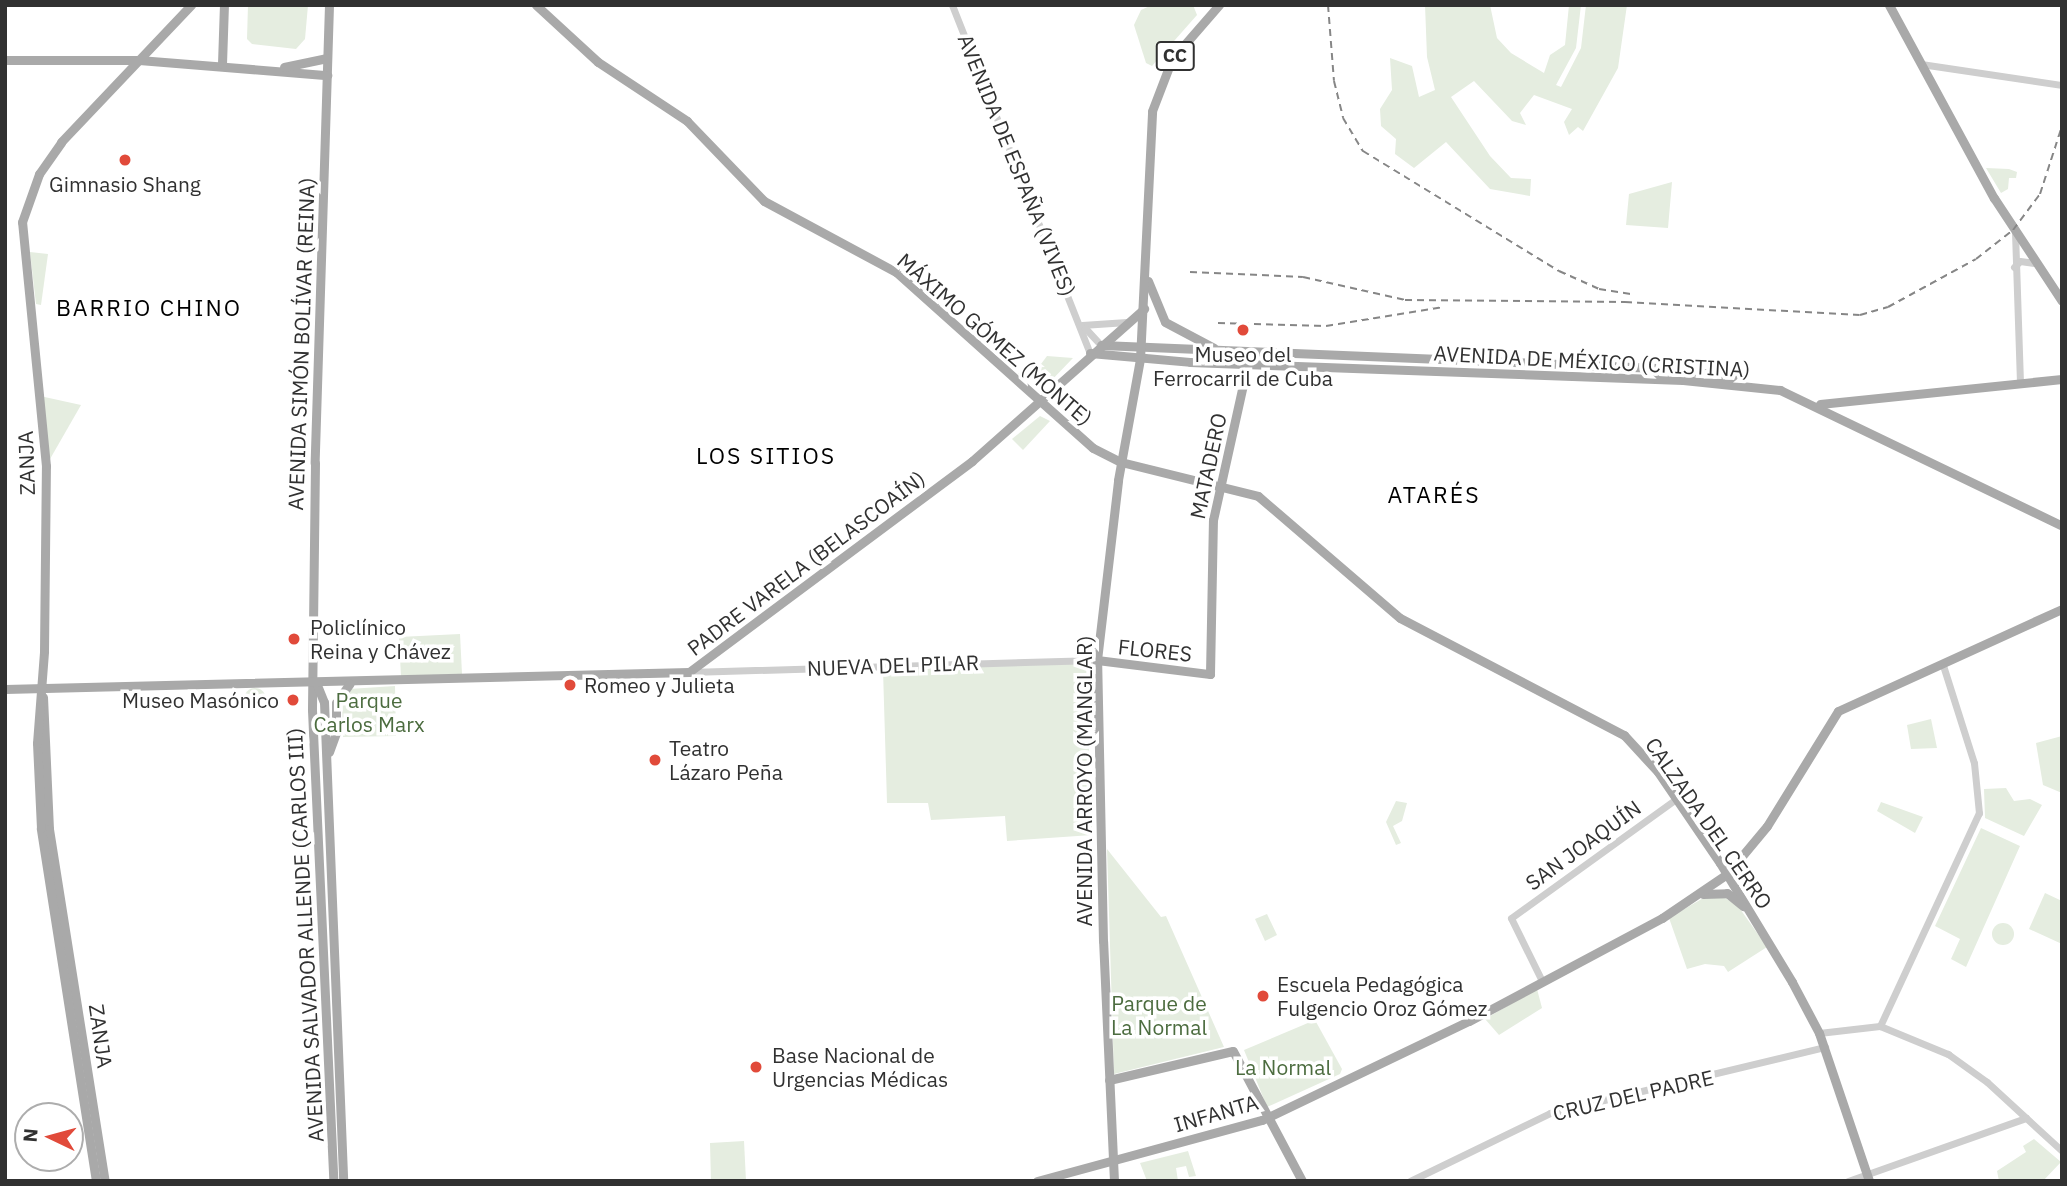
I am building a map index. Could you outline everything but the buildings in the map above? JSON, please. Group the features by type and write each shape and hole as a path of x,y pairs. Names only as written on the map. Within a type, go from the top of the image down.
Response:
{"main road":[{"name":"ZANJA","path":"96,1181 41,828 37,759 46,466 22,242 23,216 36,180 80,118 143,60 191,5"},
{"path":"222,64 224,5"},
{"name":"AVENIDA SIMÓN BOLÍVAR (REINA)","path":"316,683 314,463 329,5"},
{"name":"MÁXIMO GÓMEZ (MONTE)","path":"536,5 598,62 687,121 764,201 895,272 1085,442 1121,462 1219,483"},
{"path":"1889,5 2015,232 2062,301"},
{"name":"AVENIDA ARROYO (MANGLAR)","path":"1114,1181 1097,660 1121,462 1142,347 1153,111 1172,59 1217,7"},
{"path":"279,68 327,58"},
{"path":"5,60 143,60 279,68 327,75"},
{"path":"1145,265 1155,305 1165,322 1223,351"},
{"name":"PADRE VARELA (BELASCOAÍN)","path":"5,690 689,672 972,461 1041,401 1090,353 1144,309"},
{"path":"1101,345 1223,351"},
{"name":"AVENIDA DE MÉXICO (CRISTINA)","path":"1223,351 1682,369 1781,386 1826,404 2062,520"},
{"name":"AVENIDA DE MÉXICO (CRISTINA)","path":"1090,353 1140,359 1683,380 1780,390 1815,403 2062,526"},
{"path":"1241,353 1248,362"},
{"name":"MATADERO","path":"1210,674 1212,540 1219,483 1248,362"},
{"path":"1815,403 2062,379"},
{"path":"1021,383 1039,388 1056,385"},
{"name":"CALZADA DEL CERRO","path":"1219,483 1245,490 1273,506 1362,589 1411,625 1614,727 1644,754 1755,918 1819,1032 1868,1178"},
{"name":"INFANTA","path":"1037,1181 1266,1118 1477,1017 1689,900 1727,874 1767,826 1838,711 2062,609"},
{"name":"FLORES","path":"1097,660 1210,674"},
{"name":"AVENIDA SALVADOR ALLENDE (CARLOS III)","path":"316,683 324,702 343,1181"},
{"name":"AVENIDA SALVADOR ALLENDE (CARLOS III)","path":"316,683 312,709 333,1181"},
{"path":"326,760 336,733 336,702 350,683"},
{"name":"ZANJA","path":"41,688 49,829 104,1181"},
{"path":"1689,900 1710,892 1727,893 1755,918"},
{"path":"1110,1080 1233,1051 1266,1118 1302,1181"}],"street":[{"name":"AVENIDA DE ESPAÑA (VIVES)","path":"952,5 1082,325 1090,353"},
{"path":"1921,64 2062,85"},
{"path":"2015,232 2014,267 2020,383"},
{"path":"2014,267 2020,261 2035,263"},
{"path":"1082,325 1128,322"},
{"name":"AVENIDA DE ESPAÑA (VIVES)","path":"1082,325 1101,345"},
{"name":"NUEVA DEL PILAR","path":"689,672 1097,660"},
{"path":"1880,1026 1979,813 1974,763 1943,665"},
{"name":"SAN JOAQUÍN","path":"1542,981 1511,918 1676,799"},
{"path":"1819,1032 1880,1026 1957,1059 2062,1151"},
{"name":"CRUZ DEL PADRE","path":"1410,1181 1550,1113 1825,1047"},
{"path":"1847,1181 1868,1178 2026,1118"}],"green space":[{"path":"248,5 308,5 305,39 296,49 252,44 247,39"},
{"path":"1152,5 1193,5 1197,15 1152,66 1146,63 1134,25 1141,10"},
{"path":"1425,5 1490,5 1497,38 1511,53 1544,73 1550,55 1565,45 1569,5 1581,5 1576,48 1556,85 1561,87 1581,48 1586,5 1627,5 1618,68 1583,131 1578,127 1569,135 1564,122 1572,109 1534,95 1520,113 1526,125 1512,121 1474,81 1451,97 1490,156 1511,178 1531,179 1530,196 1490,189 1446,142 1414,168 1395,154 1396,139 1381,126 1380,109 1392,90 1390,58 1412,66 1419,97 1435,90 1427,57"},
{"path":"1986,168 2009,169 2017,172 2016,178 2009,178 2008,189 2001,193"},
{"path":"1672,182 1668,228 1626,225 1629,194"},
{"path":"30,252 48,254 41,305 36,304"},
{"path":"1047,356 1073,358 1048,384 1036,384 1018,374 1030,360 1041,364"},
{"path":"40,396 81,405 46,466"},
{"path":"1040,416 1050,421 1023,450 1012,439"},
{"path":"460,634 462,674 401,677 399,637"},
{"path":"1086,663 1092,835 1007,841 1005,816 931,820 928,803 887,803 883,670"},
{"name":"Parque Carlos Marx","path":"395,686 396,736 343,737 342,699 349,689"},
{"path":"255,688 263,691 266,699 263,707 255,710 247,707 244,699 247,691"},
{"path":"1931,719 1937,748 1911,749 1907,725"},
{"path":"2062,736 2062,793 2043,785 2036,743"},
{"path":"2006,788 2014,801 2030,799 2042,805 2024,836 1985,818 1984,789"},
{"path":"1396,801 1407,803 1402,821 1393,826 1401,843 1396,845 1386,822"},
{"path":"1881,802 1923,817 1915,833 1877,811"},
{"path":"1981,828 2020,846 1966,967 1951,959 1960,939 1935,926"},
{"name":"Parque de La Normal","path":"1107,849 1161,917 1166,916 1224,1047 1114,1074"},
{"path":"2045,893 2062,901 2062,944 2029,929"},
{"path":"1722,896 1738,906 1767,947 1728,972 1724,966 1705,964 1687,969 1669,918 1705,897"},
{"path":"1267,914 1277,935 1265,941 1255,919"},
{"path":"2003,923 2011,926 2014,934 2011,942 2003,945 1995,942 1992,934 1995,926"},
{"path":"1537,989 1542,1008 1499,1035 1485,1019"},
{"name":"La Normal","path":"1315,1020 1342,1069 1340,1074 1267,1107 1244,1050"},
{"path":"2034,1139 2061,1162 2043,1181 1999,1181 1997,1171 2026,1152 2023,1146"},
{"path":"744,1141 746,1181 711,1181 710,1143"},
{"path":"1188,1151 1196,1176 1189,1177 1186,1166 1176,1168 1178,1181 1147,1181 1140,1163"}],"railway":[{"path":"1328,5 1334,81 1343,118 1363,151 1559,271 1599,289 1631,294"},
{"path":"1190,272 1303,277 1405,300 1625,302 1860,315 1888,307 1976,259 2013,230 2040,194 2062,126"},
{"path":"1218,323 1326,326 1443,307"}],"place":[{"name":"Gimnasio Shang","path":"125,160"},
{"name":"Museo del Ferrocarril de Cuba","path":"1243,330"},
{"name":"Policlínico Reina y Chávez","path":"294,639"},
{"name":"Romeo y Julieta","path":"570,685"},
{"name":"Museo Masónico","path":"293,700"},
{"name":"Teatro Lázaro Peña","path":"655,760"},
{"name":"Escuela Pedagógica Fulgencio Oroz Gómez","path":"1263,996"},
{"name":"Base Nacional de Urgencias Médicas","path":"756,1067"}],"district":[{"name":"BARRIO CHINO","path":"149,307"},
{"name":"LOS SITIOS","path":"766,455"},
{"name":"ATARÉS","path":"1434,494"}]}
